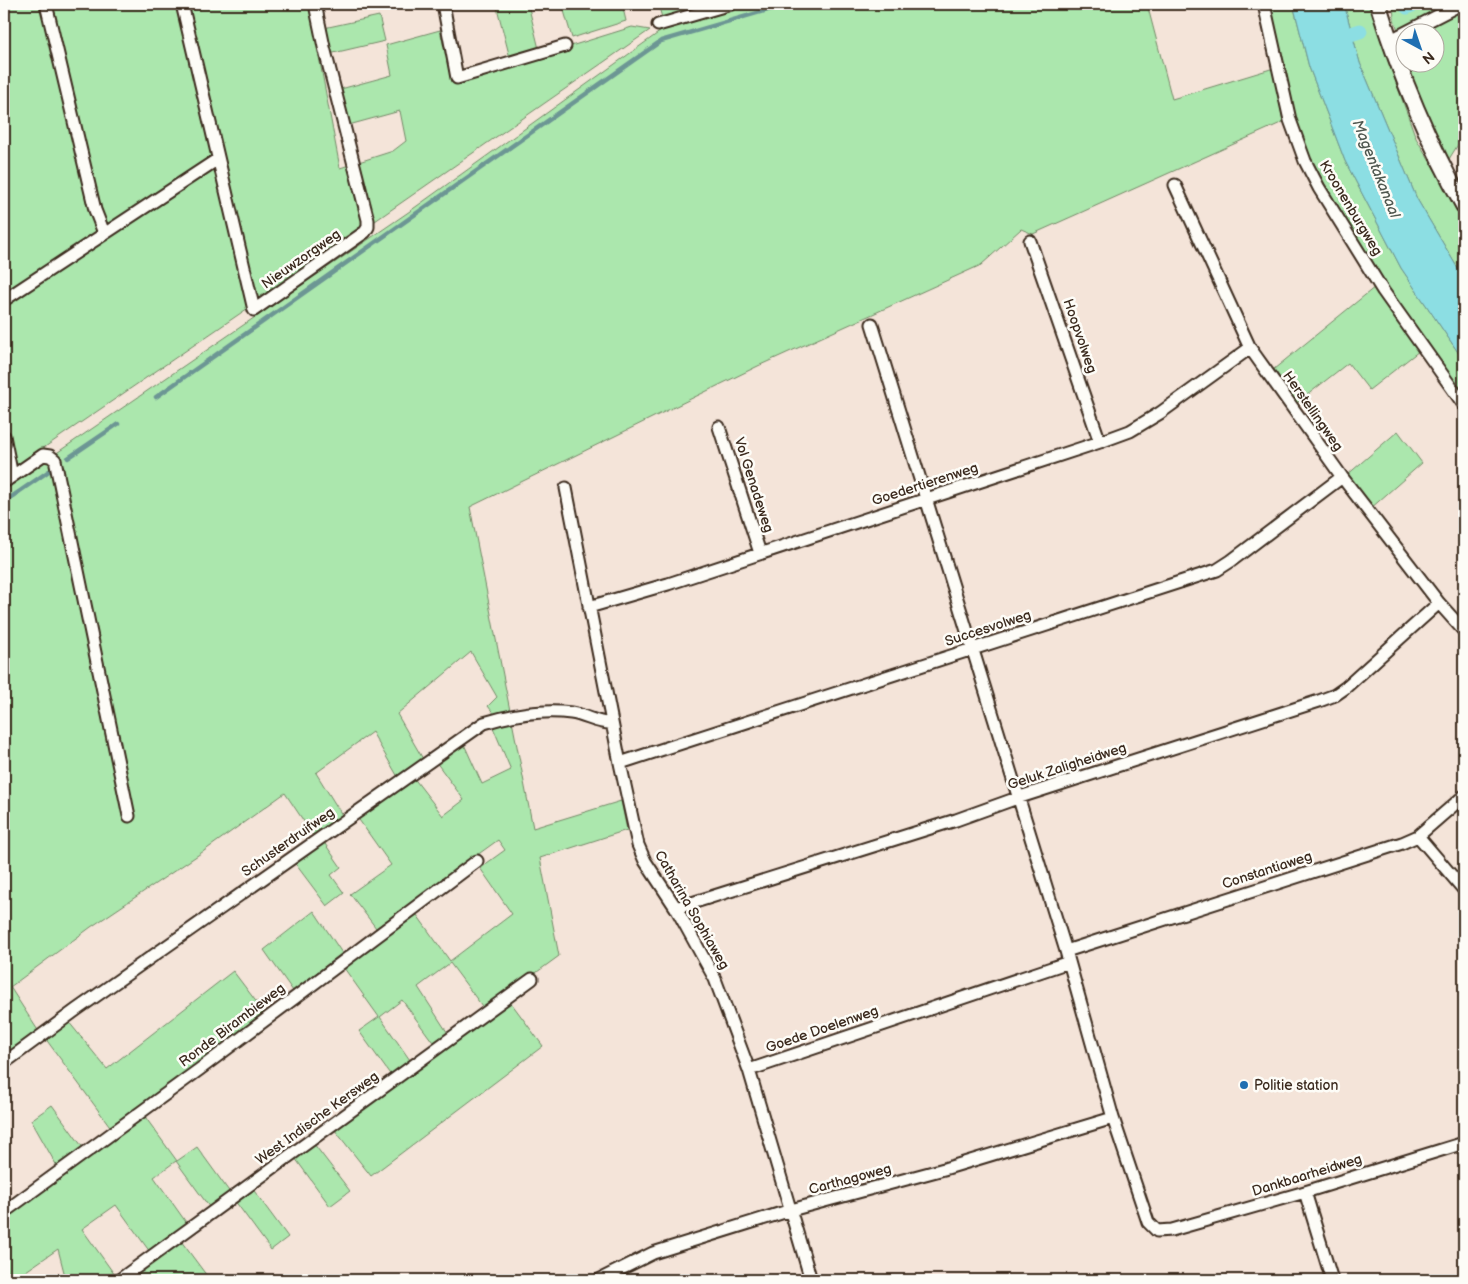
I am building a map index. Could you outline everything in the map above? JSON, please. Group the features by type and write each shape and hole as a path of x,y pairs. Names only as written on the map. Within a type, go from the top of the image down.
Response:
{"street":[{"path":"46,4 95,210 104,233"},
{"path":"4,300 218,159 182,4"},
{"name":"Nieuwzorgweg","path":"218,159 254,310 365,232 368,227 368,220 324,47 315,4"},
{"path":"442,4 457,78 564,46"},
{"path":"658,25 731,4"},
{"name":"Kroonenburgweg","path":"1264,4 1290,120 1305,161 1319,188 1383,291 1464,405"},
{"path":"1378,4 1389,41 1426,136 1464,206"},
{"path":"1389,41 1461,4"},
{"name":"Herstellingweg","path":"1175,185 1250,348 1342,477 1439,603 1464,632"},
{"name":"Hoopvolweg","path":"1030,240 1100,442"},
{"path":"872,324 1020,797 1068,956 1113,1118"},
{"name":"Goedertierenweg","path":"589,607 668,584 1130,431 1160,414 1250,348"},
{"name":"Vol Genadeweg","path":"718,427 760,553"},
{"path":"4,436 8,479 43,455 50,456 55,460 129,816"},
{"name":"Succesvolweg","path":"620,763 1217,570 1232,561 1342,477"},
{"name":"Catharina Sophiaweg","path":"566,488 638,845 645,861 676,908 715,979 749,1070 811,1280"},
{"name":"Geluk Zaligheidweg","path":"676,908 956,820 1020,797 1319,701 1345,688 1439,603"},
{"name":"Schusterdruifweg","path":"4,1063 76,1010 484,723 509,715 542,711 574,713 599,723 612,723"},
{"name":"Constantiaweg","path":"905,1016 1068,956 1402,843 1418,836 1464,796"},
{"path":"1418,836 1464,890"},
{"name":"Ronde Birambieweg","path":"4,1212 200,1069 477,861"},
{"name":"West Indische Kersweg","path":"119,1280 532,979"},
{"name":"Goede Doelenweg","path":"749,1070 905,1016"},
{"name":"Carthagoweg","path":"599,1280 653,1253 791,1210 944,1169 1113,1118"},
{"name":"Dankbaarheidweg","path":"1113,1118 1148,1222 1157,1231 1172,1230 1305,1192 1464,1143"},
{"path":"1305,1192 1332,1280"}],"green space":[{"path":"4,4 309,4 340,168 393,151 406,141 400,111 345,126 337,90 392,75 386,45 440,30 452,83 632,27 650,30 4,475"},
{"path":"496,4 528,4 539,49 510,58"},
{"path":"562,4 622,4 626,21 572,38"},
{"path":"658,4 690,4 692,13 663,21"},
{"path":"748,4 1147,4 1172,99 1274,68 1283,122 1033,234 1021,229 981,265 758,366 470,507 533,828 621,801 627,830 540,858 559,956 485,1010 450,963 418,987 449,1035 435,1045 402,1000 380,1017 412,1063 392,1077 359,1031 379,1017 344,968 417,915 450,961 512,914 480,868 505,850 498,840 376,928 350,894 391,865 357,817 413,777 443,816 464,800 436,762 463,742 482,784 511,770 492,725 498,719 488,706 497,697 471,652 397,714 423,759 398,777 372,732 316,773 342,815 313,835 285,793 204,851 91,927 10,987 39,1032 4,1058 4,489 410,211 661,31 674,25"},
{"path":"1270,4 1293,4 1309,67 1345,161 1401,268 1464,361 1464,395 1382,278 1315,168 1297,128"},
{"path":"1344,4 1371,4 1382,44 1416,138 1464,219 1464,279 1417,199 1360,63"},
{"path":"1393,4 1449,4 1414,22 1396,22 1396,24"},
{"path":"1464,7 1464,135 1449,159 1426,115 1409,72 1446,72 1446,22 1434,22"},
{"path":"379,16 385,41 329,54 324,28"},
{"path":"1375,287 1419,351 1369,390 1348,363 1297,403 1274,369"},
{"path":"1398,431 1422,463 1370,509 1346,476"},
{"path":"323,841 341,867 331,875 344,893 327,906 294,862"},
{"path":"314,911 342,953 293,991 264,950"},
{"path":"233,971 264,1012 112,1129 45,1038 68,1021 107,1069"},
{"path":"509,1000 543,1046 371,1176 334,1129"},
{"path":"52,1105 84,1149 58,1168 31,1120"},
{"path":"143,1114 177,1161 197,1147 231,1194 210,1208 176,1161 154,1177 188,1225 150,1252 116,1205 82,1229 117,1278 115,1280 66,1280 58,1249 13,1280 4,1280 4,1217"},
{"path":"314,1144 350,1191 330,1206 295,1158"},
{"path":"252,1188 288,1237 271,1250 235,1201"},
{"path":"181,1241 210,1280 143,1280 138,1273"}],"water":[{"name":"Magentakanaal","path":"1293,4 1344,4 1360,63 1417,199 1464,279 1464,361 1401,268 1345,161 1309,67"}],"waterway":[{"path":"156,397 661,41 788,4"},
{"path":"1407,7 1414,4"},
{"path":"1333,40 1360,31"},
{"path":"68,458 118,424"},
{"path":"4,502 49,471"}],"place":[{"name":"Politie station","path":"1244,1085"}]}
